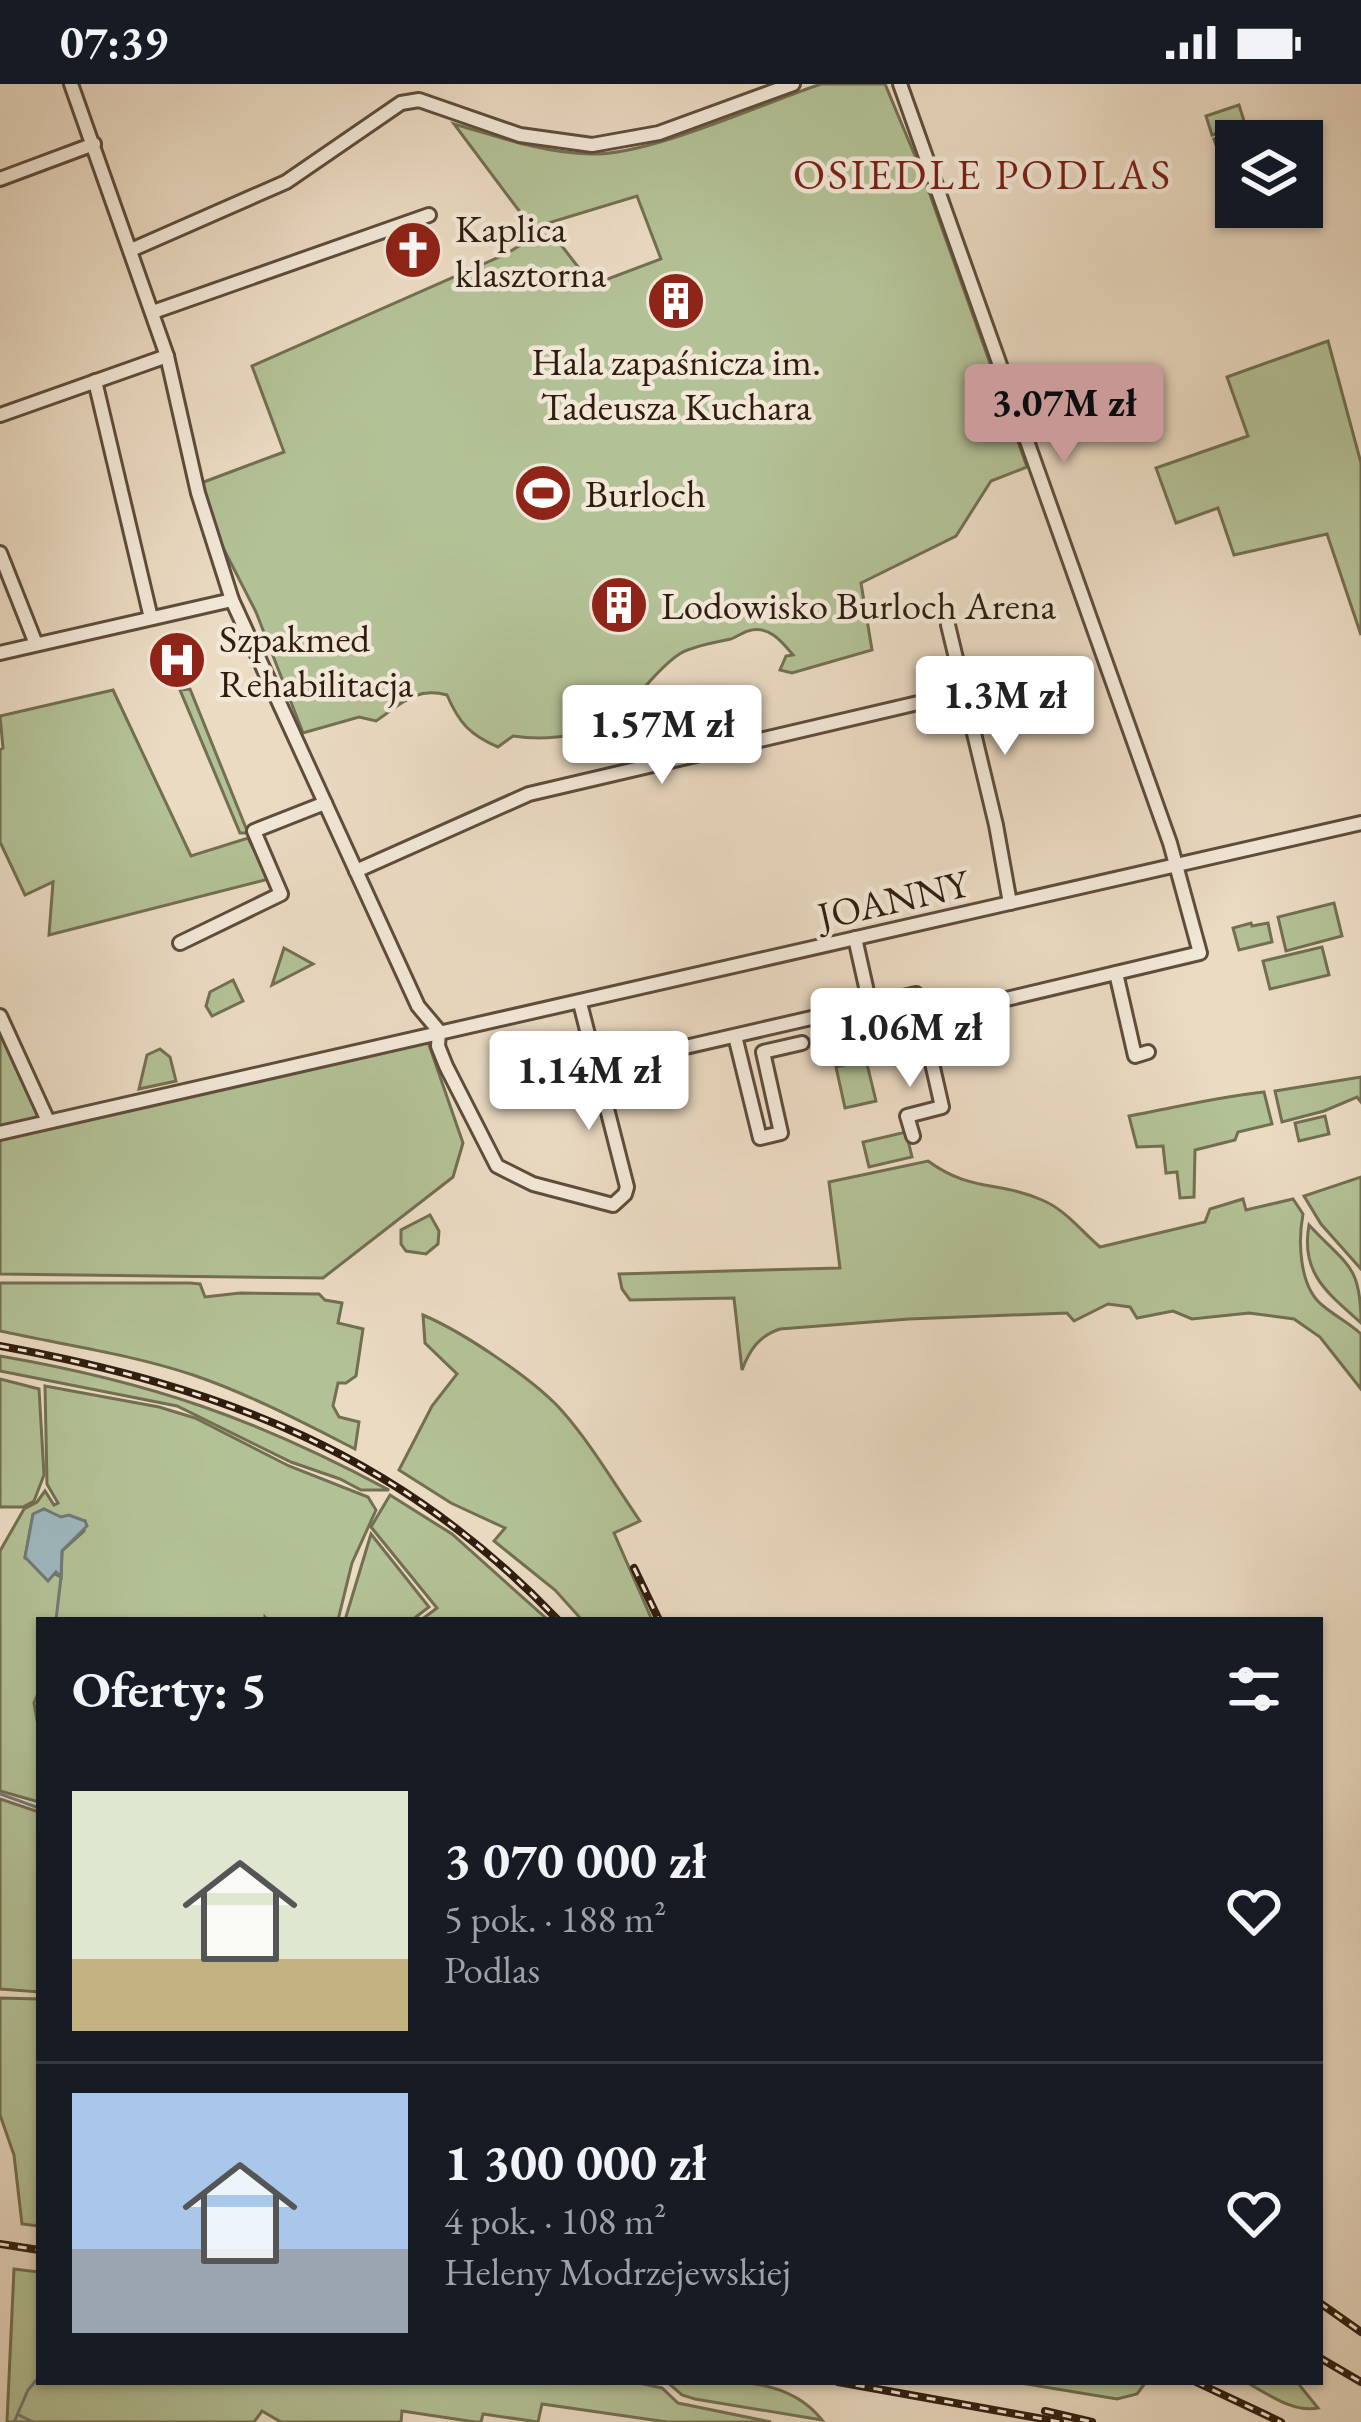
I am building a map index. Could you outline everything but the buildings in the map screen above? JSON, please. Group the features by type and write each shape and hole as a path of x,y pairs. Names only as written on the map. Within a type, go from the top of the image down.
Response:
{"street":[{"path":"71,84 167,356 198,493 232,600 418,1006 439,1031 438,1046 446,1066 497,1166 532,1184 609,1205 620,1202 626,1187 580,1003"},
{"path":"411,101 520,135 592,145 659,133 793,84"},
{"path":"900,84 1036,458 1176,865 1200,953 922,1019"},
{"path":"406,85 411,101"},
{"path":"130,250 286,182 411,101"},
{"path":"0,179 94,144"},
{"path":"153,312 429,215"},
{"path":"0,415 167,356"},
{"path":"94,381 151,618"},
{"path":"0,553 36,644"},
{"path":"0,652 232,600"},
{"path":"948,626 1010,903"},
{"path":"356,871 529,794 965,692"},
{"path":"180,943 281,894 254,831 325,803"},
{"name":"JOANNY","path":"0,1133 1361,823"},
{"path":"855,938 870,1005"},
{"path":"1116,973 1135,1056 1148,1052"},
{"path":"598,1067 916,994 942,1107 907,1116 913,1136"},
{"path":"0,1016 49,1121"},
{"path":"735,1036 760,1138 781,1133 763,1052 802,1043"}],"green space":[{"path":"821,84 885,84 923,175 1027,467 991,481 956,536 861,583 872,650 792,673 780,670 786,656 793,655 780,640 762,630 748,631 678,655 630,703 635,713 568,735 513,736 498,747 466,727 447,695 436,693 408,699 376,721 359,717 303,733 256,612 216,534 201,483 284,452 252,366 506,254 548,228 592,285 661,259 637,196 532,228 454,124 555,151 614,152 673,138"},
{"path":"1239,105 1244,120 1215,120 1212,135 1206,116"},
{"path":"1328,341 1361,463 1361,635 1327,534 1234,555 1218,508 1176,523 1156,468 1248,436 1227,377"},
{"path":"190,689 248,833 240,833 180,690"},
{"path":"113,690 191,856 248,838 269,879 49,935 53,882 25,895 0,842 0,716"},
{"path":"1334,903 1342,936 1286,951 1278,917"},
{"path":"1268,923 1272,942 1239,950 1233,928"},
{"path":"1322,947 1329,975 1270,989 1263,961"},
{"path":"284,948 313,964 272,985"},
{"path":"233,980 243,1001 212,1016 206,1006 210,992"},
{"path":"0,1033 45,1130 428,1042 463,1143 453,1177 323,1278 0,1274"},
{"path":"160,1049 170,1057 176,1081 139,1089 147,1055"},
{"path":"866,1060 876,1101 845,1108 836,1067"},
{"path":"1361,1077 1361,1102 1357,1097 1282,1122 1275,1091"},
{"path":"1264,1092 1272,1124 1195,1150 1194,1197 1180,1198 1177,1172 1166,1173 1163,1146 1137,1147 1129,1116"},
{"path":"1325,1116 1329,1134 1299,1141 1295,1123"},
{"path":"906,1132 912,1157 869,1167 863,1142"},
{"path":"928,1161 957,1178 1051,1204 1100,1247 1205,1222 1210,1209 1243,1199 1246,1210 1293,1199 1303,1214 1301,1250 1314,1297 1361,1334 1361,1389 1320,1337 1294,1319 1249,1313 1192,1319 1173,1311 1137,1318 1130,1307 1108,1304 1074,1321 1067,1313 780,1329 756,1344 742,1370 734,1298 630,1300 622,1289 619,1274 840,1268 829,1182"},
{"path":"1361,1177 1361,1269 1321,1224 1304,1196"},
{"path":"430,1215 439,1231 438,1244 426,1254 406,1251 401,1230"},
{"path":"1309,1225 1349,1267 1358,1288 1361,1323 1328,1292 1313,1270"},
{"path":"0,1283 190,1283 200,1284 205,1297 319,1294 342,1303 338,1323 363,1329 356,1376 338,1383 333,1406 339,1417 359,1422 355,1449 193,1375 0,1331"},
{"path":"423,1315 517,1372 563,1412 640,1521 614,1533 651,1617 579,1617 555,1590 494,1541 505,1528 451,1503 399,1470 432,1406 457,1374 425,1343"},
{"path":"0,1356 105,1378 200,1406 293,1442 389,1490 361,1490 177,1406 0,1371"},
{"path":"0,1379 39,1389 44,1475 34,1501 23,1507 0,1507"},
{"path":"45,1386 195,1418 289,1466 368,1497 376,1510 352,1563 339,1617 36,1617 36,1801 0,1791 0,1551 24,1509 45,1491 54,1505 58,1503 47,1484","holes":["44,1509 61,1518 85,1521 84,1531 62,1551 61,1577 25,1558 33,1515"]},
{"path":"390,1495 452,1534 545,1617 425,1617 437,1608 371,1527"},
{"path":"371,1534 429,1607 416,1617 346,1617"},
{"path":"0,1799 36,1811 36,1992 0,1989"},
{"path":"0,1998 36,1999 36,2226 22,2224 14,2155 0,2115"},
{"path":"14,2269 36,2272 36,2385 648,2385 662,2388 678,2403 771,2422 667,2422 542,2404 538,2422 483,2414 481,2422 475,2422 402,2411 401,2422 281,2422 262,2411 254,2422 7,2422"},
{"path":"670,2385 761,2385 790,2394 822,2420 695,2399"},
{"path":"1033,2385 1144,2385 1137,2394 1117,2399"},
{"path":"1251,2385 1299,2385 1318,2408 1290,2405"}],"water":[{"path":"44,1509 85,1521 87,1526 62,1551 61,1577 56,1572 48,1581 25,1557 33,1514"}],"waterway":[{"path":"56,1617 61,1577"},
{"path":"0,1794 36,1807"},
{"path":"14,2422 36,2381"},
{"path":"19,2415 33,2422"}],"railway":[{"path":"0,1346 158,1383 303,1436 435,1512 555,1617"},
{"path":"634,1568 658,1617"},
{"path":"0,2244 36,2250"},
{"path":"1323,2305 1361,2332"},
{"path":"1323,2360 1361,2382"},
{"path":"855,2385 1060,2422"},
{"path":"1202,2385 1281,2422"},
{"path":"1045,2411 1092,2422"}],"place":[{"name":"Kaplica klasztorna","path":"413,250"},
{"name":"Hala zapaśnicza im. Tadeusza Kuchara","path":"676,301"},
{"name":"Burloch","path":"543,493"},
{"name":"Lodowisko Burloch Arena","path":"619,605"},
{"name":"Szpakmed Rehabilitacja","path":"177,660"}],"district":[{"name":"OSIEDLE PODLAS","path":"983,174"}]}
